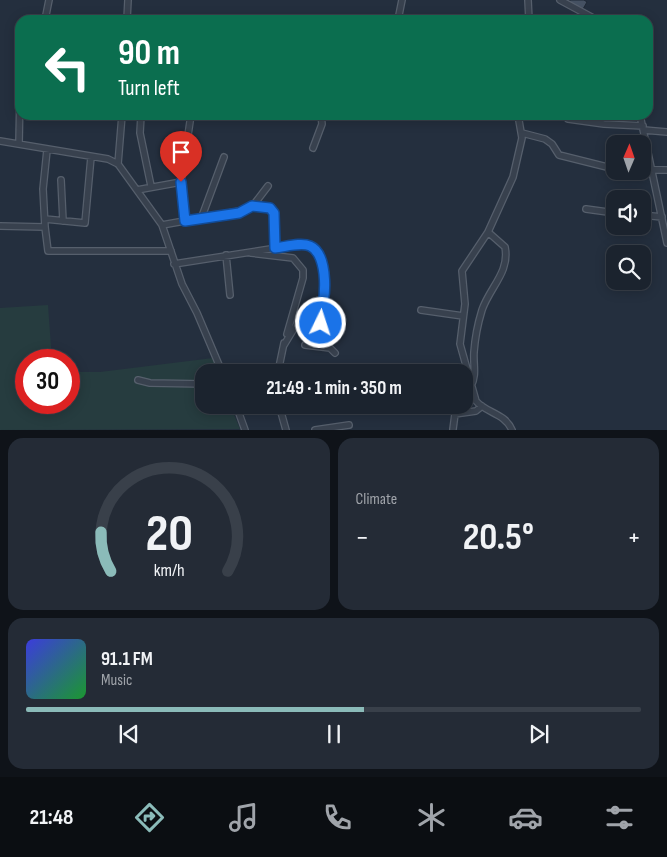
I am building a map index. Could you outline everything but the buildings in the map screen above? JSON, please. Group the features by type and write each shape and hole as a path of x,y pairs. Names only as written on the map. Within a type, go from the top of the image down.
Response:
{"street":[{"path":"46,15 49,0"},
{"path":"126,15 128,0"},
{"path":"399,15 402,0"},
{"path":"528,0 529,15"},
{"path":"562,1 588,15"},
{"path":"19,120 19,144"},
{"path":"118,164 122,120"},
{"path":"141,120 140,133 151,186"},
{"path":"185,221 181,182 190,120"},
{"path":"313,148 322,124 322,120"},
{"path":"467,364 460,344 465,298 462,271 488,232 513,177 522,133 519,120"},
{"path":"580,120 667,132"},
{"path":"642,120 667,243"},
{"path":"522,133 551,143 559,155 606,166"},
{"path":"0,146 0,142 19,144 113,160 118,164 162,226 174,264 218,364"},
{"path":"47,150 43,188 48,251 171,251"},
{"path":"45,219 85,223 91,157"},
{"path":"201,219 224,157"},
{"path":"653,169 667,170"},
{"path":"61,180 62,221"},
{"path":"137,190 181,182"},
{"path":"162,226 239,213 252,206 268,186"},
{"path":"252,206 270,208 274,211 275,248"},
{"path":"586,209 606,212"},
{"path":"651,216 662,217"},
{"path":"0,226 45,227"},
{"path":"473,380 475,374 474,351 482,310 489,294 506,267 505,247 488,232"},
{"path":"174,264 275,248 308,245 321,257 325,272 322,308 318,319 322,327 322,346"},
{"path":"248,253 290,257 296,259 303,270 303,278 280,364"},
{"path":"226,255 230,296"},
{"path":"421,310 463,316"},
{"path":"284,345 298,322 318,319"},
{"path":"305,345 330,348 335,353"},
{"path":"138,380 150,383 195,384"},
{"path":"473,393 482,406 504,418 512,430"},
{"path":"454,429 455,414 476,411 482,406"},
{"path":"239,414 245,430"},
{"path":"282,414 286,430"},
{"path":"315,430 349,425"}],"green space":[{"path":"48,305 51,349 15,349 15,414 80,414 80,372 100,372 213,358 215,364 195,364 195,414 234,414 240,429 0,430 0,308"}],"route":[{"path":"181,182 185,221 239,213 252,206 270,208 274,213 275,248 308,245 318,252 325,272 322,308 318,319 321,323"}]}
